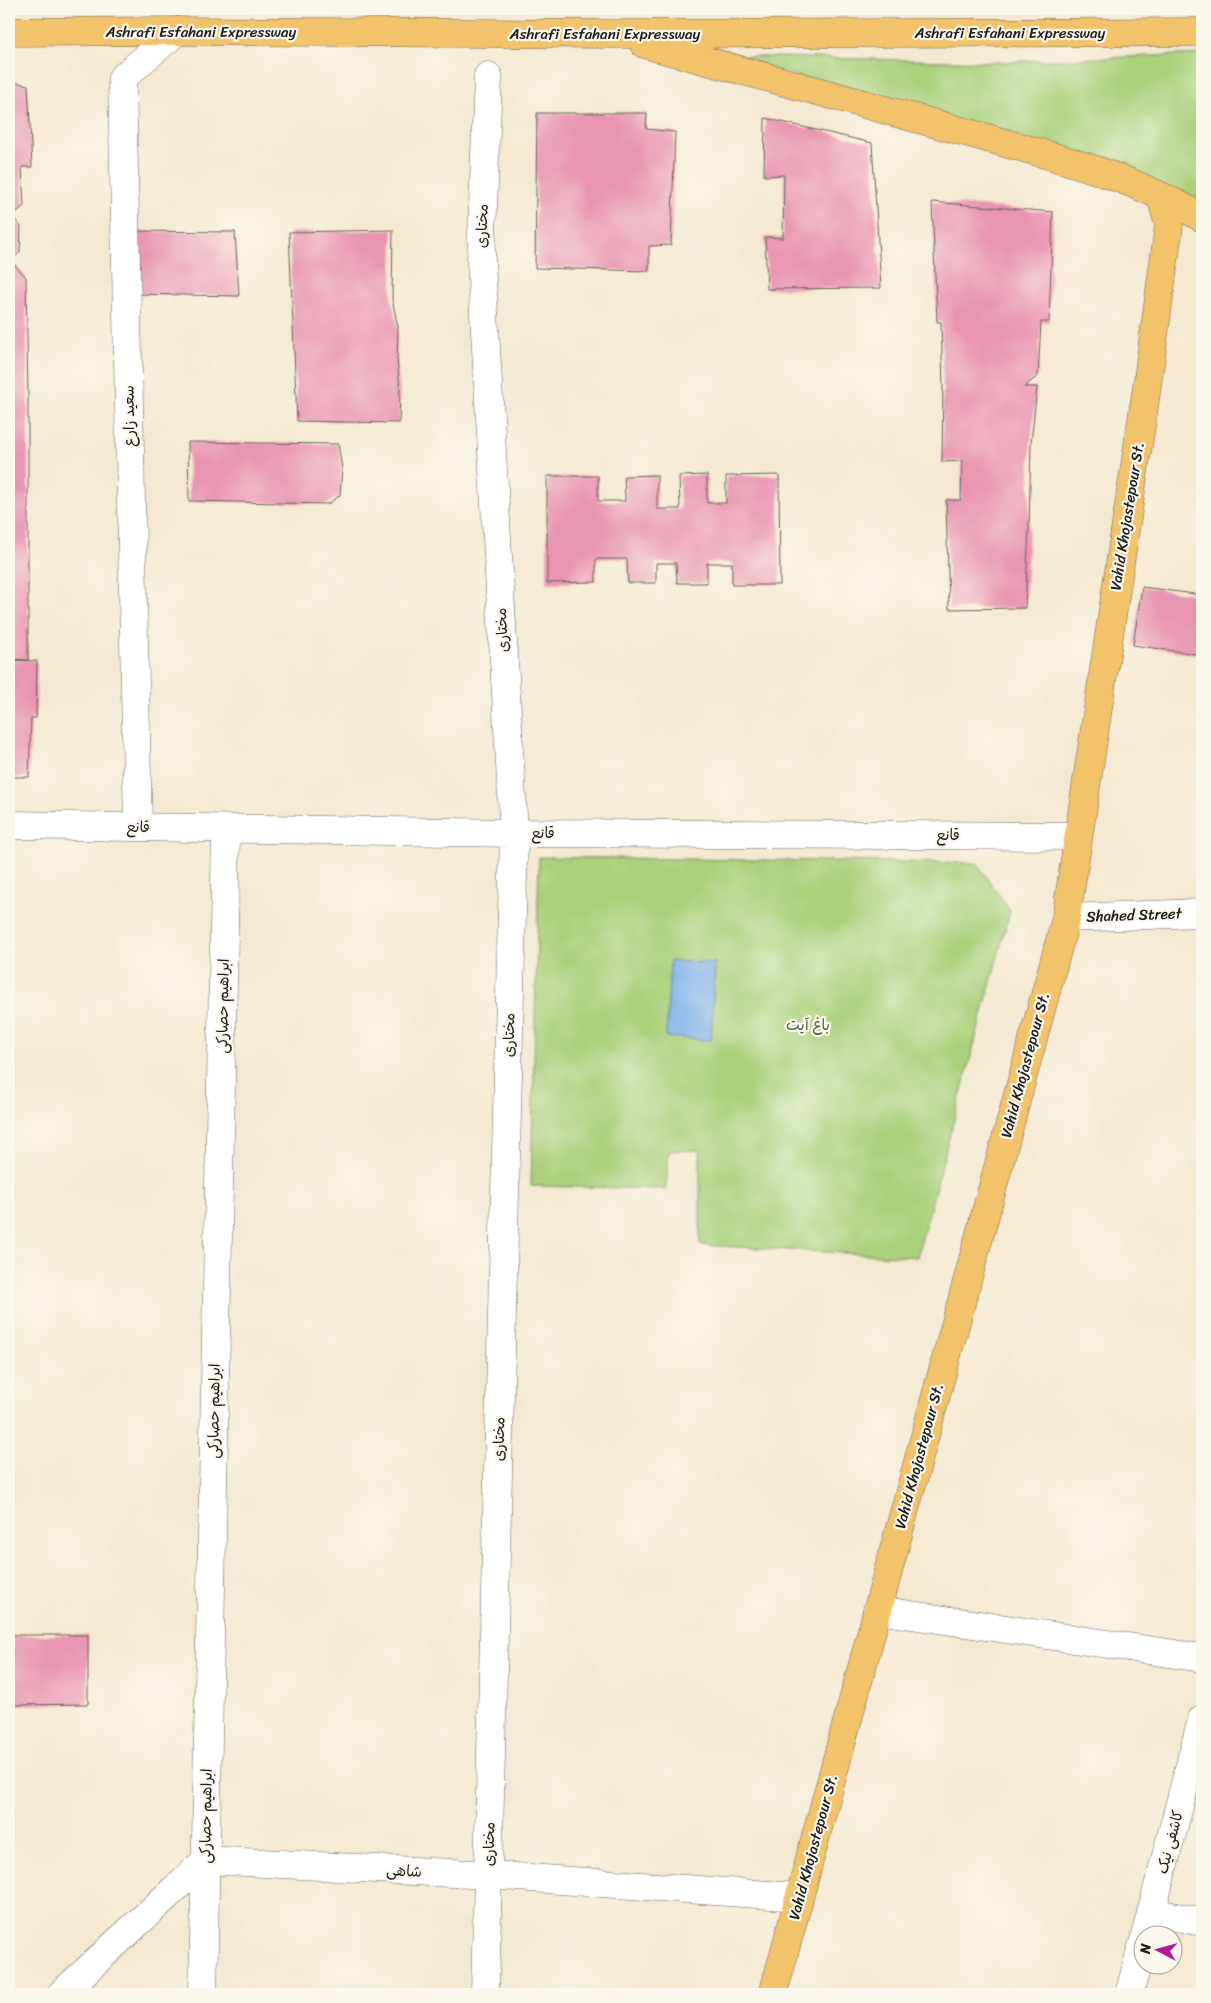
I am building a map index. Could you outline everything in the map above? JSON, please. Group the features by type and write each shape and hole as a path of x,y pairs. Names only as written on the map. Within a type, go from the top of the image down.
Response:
{"main road":[{"name":"Ashrafi Esfahani Expressway","path":"9,32 177,31 609,34 1202,32"},
{"path":"609,34 1034,151 1107,174 1161,196 1202,218"},
{"name":"Vahid Khojastepour St.","path":"773,1994 1066,918 1146,393 1168,235 1169,225 1161,196"}],"street":[{"name":"سعید زارع","path":"138,827 122,78 177,31"},
{"name":"مختاری","path":"485,1994 514,833 481,261 488,76"},
{"name":"قانع","path":"9,825 514,833 1077,836"},
{"name":"ابراهیم حصارکی","path":"203,1994 226,829"},
{"name":"Shahed Street","path":"1066,918 1202,913"},
{"path":"877,1610 1202,1658"},
{"name":"کاشفی نیک","path":"1148,1924 1202,1719"},
{"name":"شاهی","path":"206,1860 488,1876 799,1897"},
{"path":"62,1994 206,1860"},
{"path":"1148,1924 1202,1922"},
{"path":"1129,1994 1134,1976"}],"green space":[{"path":"1202,54 1202,204 733,56 998,62"},
{"name":"باغ آیت","path":"539,857 977,863 1010,911 917,1257 700,1245 700,1150 669,1151 666,1189 531,1186"}],"water":[{"path":"670,961 715,963 711,1040 666,1037"}],"building":[{"path":"9,81 28,85 32,167 22,167 24,206 12,216 21,227 20,252 11,261 26,277 28,660 9,659"},
{"path":"537,113 647,113 646,129 675,132 671,245 649,246 649,271 535,268"},
{"path":"765,118 872,143 881,288 767,289 765,237 783,238 784,175 764,176"},
{"path":"932,202 1053,212 1049,322 1041,322 1038,376 1024,387 1037,387 1031,443 1025,608 949,609 946,500 961,500 962,461 942,462 943,385 941,322 937,322"},
{"path":"393,230 392,299 398,327 399,423 297,421 289,232"},
{"path":"131,231 235,232 239,296 132,294"},
{"path":"188,442 338,444 342,469 340,495 328,504 189,501"},
{"path":"657,475 657,509 680,509 679,476 707,475 707,503 726,503 726,476 779,475 780,585 732,585 732,563 707,563 707,583 677,583 676,563 656,563 656,583 628,583 627,559 596,559 596,582 547,583 547,476 598,476 598,501 625,501 624,476"},
{"path":"1142,587 1202,595 1202,655 1133,645"},
{"path":"9,660 37,661 36,718 31,718 29,777 9,777"},
{"path":"12,1635 88,1635 88,1704 12,1705"}]}
